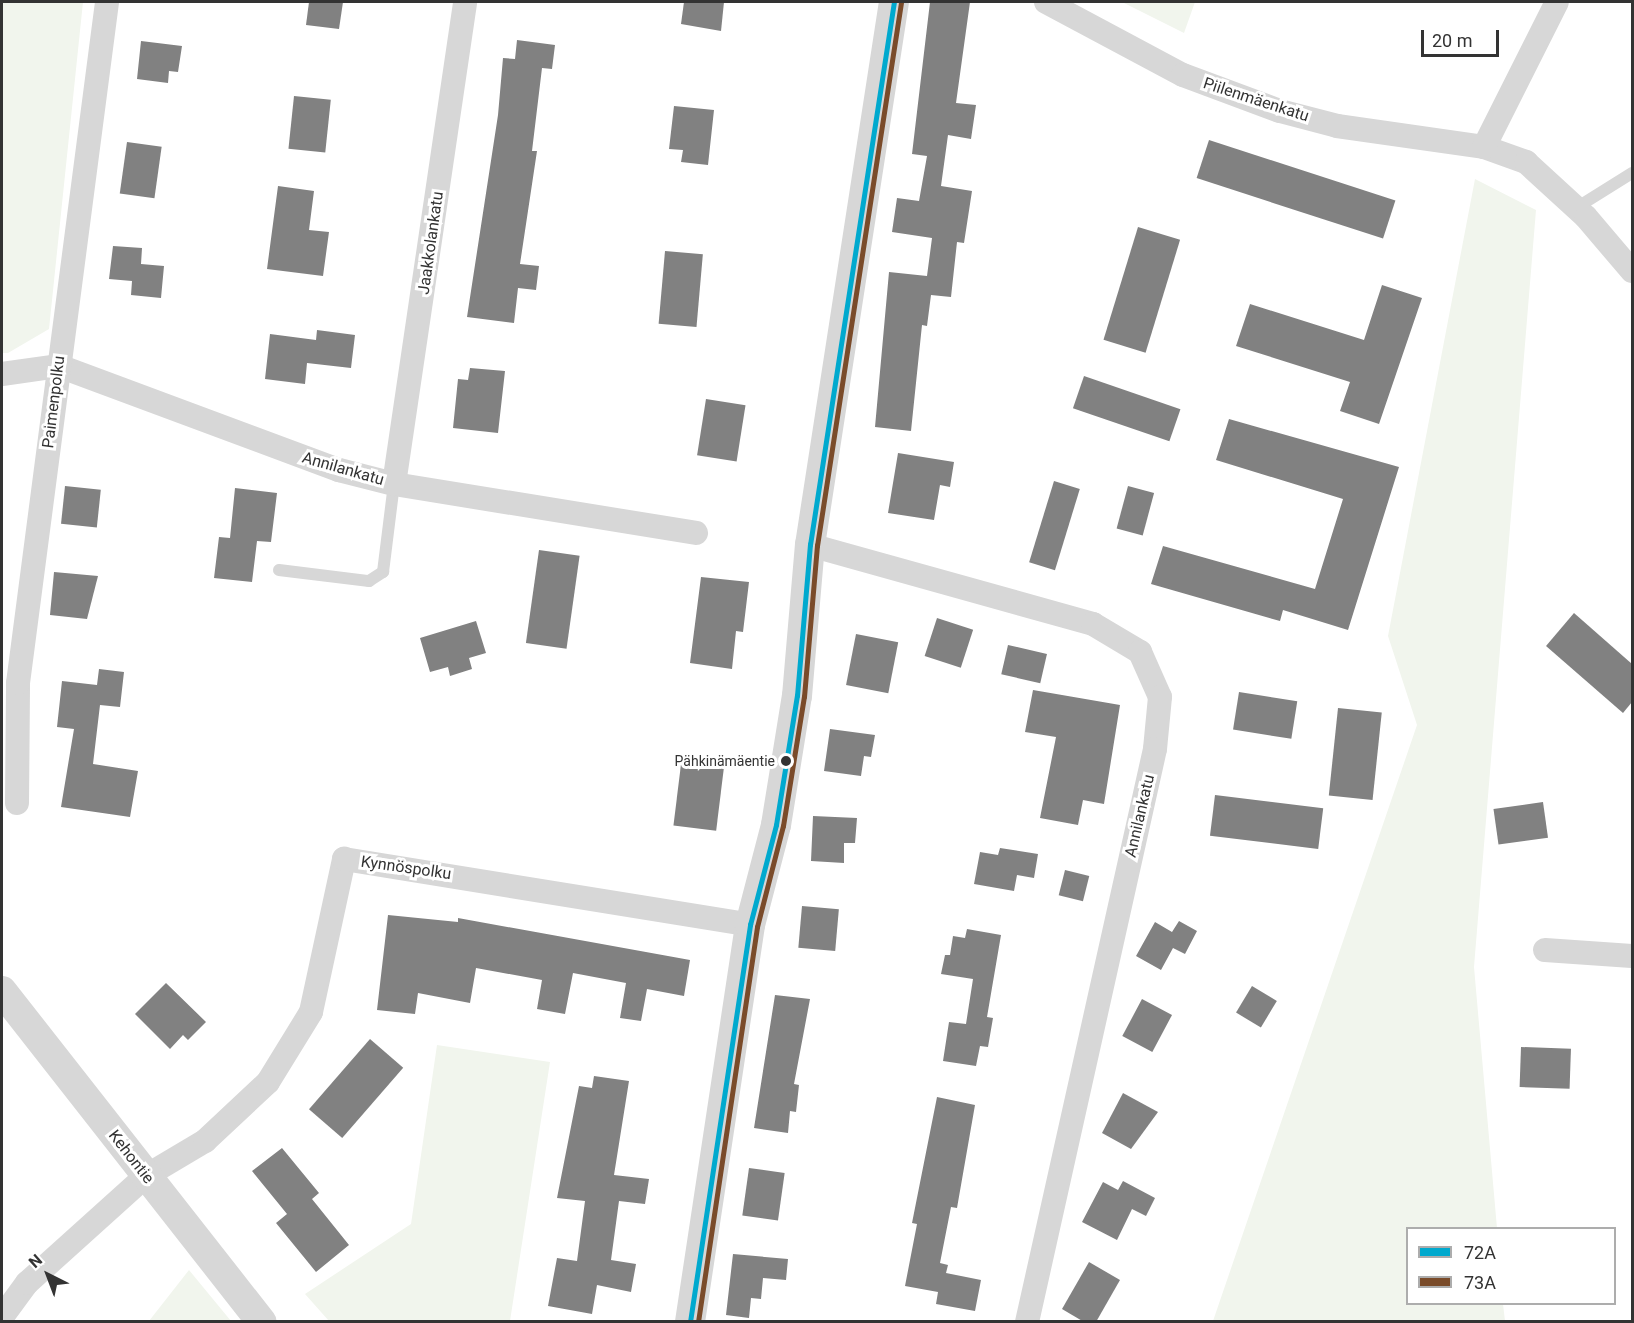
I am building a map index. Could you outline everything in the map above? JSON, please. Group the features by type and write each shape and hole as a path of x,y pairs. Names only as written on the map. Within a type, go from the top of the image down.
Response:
{"street":[{"name":"Paimenpolku","path":"17,803 18,682 107,2"},
{"name":"Jaakkolankatu","path":"394,484 465,2"},
{"path":"690,1322 750,925 776,825 797,696 810,545 894,2"},
{"name":"Piilenmäenkatu","path":"1046,2 1183,75 1280,111 1337,126 1484,147 1526,162 1576,208 1632,271"},
{"path":"1484,147 1557,2"},
{"name":"Annilankatu","path":"2,374 59,366 279,450 394,484 696,533"},
{"name":"Annilankatu","path":"810,545 1093,624 1140,652 1160,698 1155,749 1027,1322"},
{"name":"Kynnöspolku","path":"146,1176 205,1141 246,1105 286,1057 311,1012 344,859 750,925"},
{"path":"1545,950 1632,956"},
{"name":"Kehontie","path":"2,991 262,1322"},
{"path":"2,1317 27,1283 146,1176"}],"lane":[{"path":"1576,208 1632,173"},
{"path":"279,570 369,581 383,572 394,484"}],"shaded area":[{"path":"2,2 83,2 49,329 8,353 2,353"},
{"path":"1122,2 1195,2 1184,33"},
{"path":"1475,179 1536,210 1474,967 1497,1227 1406,1227 1406,1305 1503,1305 1505,1321 1213,1321 1417,725 1388,636"},
{"path":"437,1045 550,1062 510,1321 329,1321 305,1294 411,1224"},
{"path":"189,1270 231,1321 149,1321"}],"building":[{"path":"309,2 343,2 339,29 306,25"},
{"path":"684,2 724,2 721,31 681,24"},
{"path":"930,2 970,2 956,103 976,105 971,139 948,135 941,186 972,191 964,243 957,242 951,297 931,295 927,326 922,325 911,431 875,427 889,272 927,276 932,238 892,232 897,198 919,201 927,156 912,154"},
{"path":"517,40 555,45 552,69 542,68 532,151 537,151 520,264 539,266 536,290 518,288 514,323 467,317 498,115 503,58 515,59"},
{"path":"141,41 182,46 178,72 169,71 168,83 137,79"},
{"path":"294,96 331,100 325,153 288,149"},
{"path":"674,106 714,110 708,165 681,162 683,150 669,149"},
{"path":"1209,140 1395,201 1383,239 1197,178"},
{"path":"127,142 162,147 154,198 120,193"},
{"path":"278,186 314,191 309,230 329,232 323,276 267,269"},
{"path":"1138,227 1180,240 1146,353 1104,340"},
{"path":"113,246 142,248 141,264 164,266 161,298 131,295 132,281 109,279"},
{"path":"665,251 703,254 696,327 659,324"},
{"path":"1382,285 1422,298 1379,424 1340,411 1350,382 1236,346 1250,304 1364,340"},
{"path":"317,330 355,335 351,368 307,363 305,384 265,379 270,334 316,340"},
{"path":"470,368 505,371 498,433 453,428 458,379 468,380"},
{"path":"1084,376 1180,409 1169,441 1073,408"},
{"path":"706,399 746,405 737,462 697,455"},
{"path":"1229,419 1399,467 1348,630 1283,610 1280,621 1151,584 1163,546 1315,589 1343,499 1216,460"},
{"path":"898,453 954,462 950,487 940,485 934,520 888,513"},
{"path":"1054,481 1080,489 1055,570 1029,562"},
{"path":"65,486 101,490 97,528 61,524"},
{"path":"1128,486 1154,493 1143,535 1117,529"},
{"path":"235,488 277,493 271,542 257,541 252,582 214,578 219,537 230,538"},
{"path":"539,550 580,556 567,649 526,643"},
{"path":"54,572 98,576 87,619 50,615"},
{"path":"701,577 749,582 743,632 736,631 732,669 690,663"},
{"path":"1574,613 1632,664 1632,702 1623,713 1546,646"},
{"path":"937,618 973,630 961,668 925,656"},
{"path":"476,621 486,653 469,658 472,669 450,676 448,667 430,672 420,638"},
{"path":"856,634 898,642 888,693 846,685"},
{"path":"1008,645 1047,654 1040,683 1001,674"},
{"path":"99,669 124,672 120,707 100,705 93,764 138,771 130,817 61,807 74,729 57,727 62,681 97,685"},
{"path":"1033,690 1120,705 1104,804 1083,800 1078,825 1040,818 1056,737 1025,732"},
{"path":"1239,692 1297,701 1291,739 1233,730"},
{"path":"1338,708 1382,713 1373,800 1329,796"},
{"path":"830,729 875,735 871,757 864,756 861,776 824,771"},
{"path":"682,756 725,761 716,831 673,825"},
{"path":"1215,795 1323,808 1318,849 1210,836"},
{"path":"1543,802 1548,838 1498,845 1493,809"},
{"path":"813,816 857,818 855,843 844,843 844,863 811,861"},
{"path":"1000,848 1038,854 1034,878 1017,875 1014,891 974,884 980,852 998,855"},
{"path":"1065,870 1089,876 1083,901 1059,895"},
{"path":"802,906 839,909 835,951 798,948"},
{"path":"388,915 458,922 458,918 690,960 684,996 647,989 641,1021 620,1018 626,983 573,973 565,1014 537,1009 542,980 476,968 470,1003 418,993 415,1014 377,1010"},
{"path":"1179,921 1197,931 1185,954 1173,948 1161,970 1136,956 1155,922 1172,932"},
{"path":"967,929 1001,935 987,1017 993,1018 988,1047 980,1046 976,1066 943,1061 949,1022 966,1024 973,979 941,974 945,955 950,955 953,936 965,938"},
{"path":"166,983 206,1022 188,1040 183,1035 170,1049 135,1014"},
{"path":"1252,986 1277,1001 1261,1028 1236,1013"},
{"path":"775,995 810,999 794,1084 799,1085 796,1112 790,1111 788,1133 754,1128"},
{"path":"1142,999 1172,1015 1152,1052 1122,1036"},
{"path":"370,1039 403,1068 342,1138 309,1109"},
{"path":"1521,1047 1571,1049 1570,1089 1520,1087"},
{"path":"594,1076 629,1081 614,1175 649,1179 645,1204 619,1201 611,1260 636,1264 631,1292 597,1285 592,1314 548,1306 557,1258 577,1261 585,1201 557,1198 579,1086 592,1088"},
{"path":"1123,1093 1158,1112 1131,1149 1102,1133"},
{"path":"937,1097 975,1105 957,1208 951,1207 940,1263 948,1265 946,1273 981,1280 975,1311 936,1304 938,1292 905,1286 917,1224 912,1223"},
{"path":"282,1148 319,1193 312,1199 349,1245 316,1272 276,1223 287,1214 252,1171"},
{"path":"749,1168 785,1173 778,1221 742,1216"},
{"path":"1123,1181 1155,1198 1146,1216 1132,1209 1117,1240 1082,1222 1103,1182 1118,1190"},
{"path":"733,1254 788,1259 786,1280 763,1278 761,1299 751,1298 749,1318 726,1315"},
{"path":"1089,1262 1120,1280 1096,1322 1084,1322 1062,1309"}],"transit line":[{"name":"72A","path":"690,1322 750,925 776,825 797,696 810,545 894,2"},
{"name":"73A","path":"698,1322 757,927 783,826 804,697 817,546 901,3"}],"place":[{"name":"Pähkinämäentie","path":"786,761"}]}
